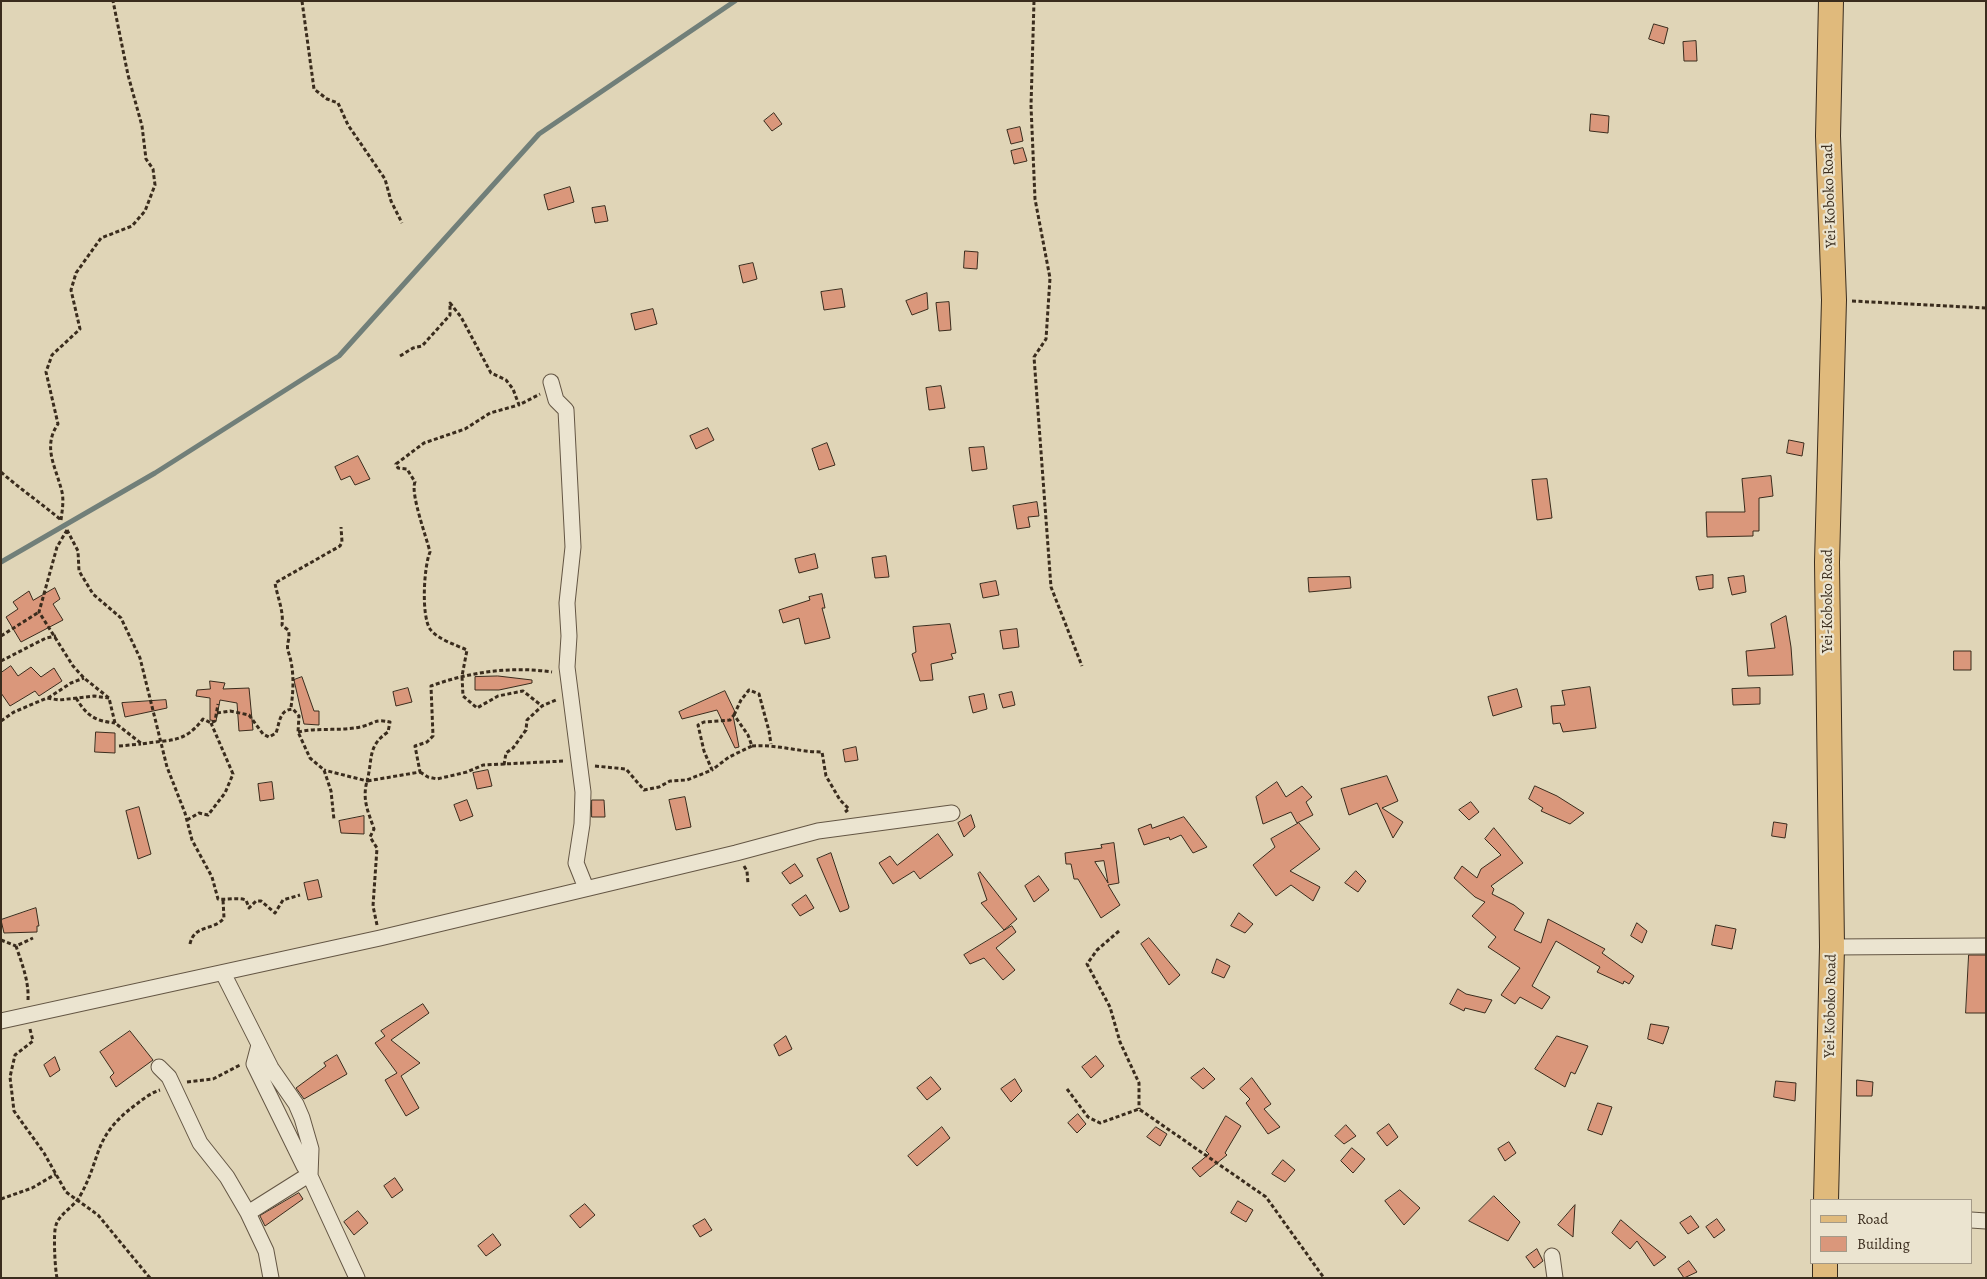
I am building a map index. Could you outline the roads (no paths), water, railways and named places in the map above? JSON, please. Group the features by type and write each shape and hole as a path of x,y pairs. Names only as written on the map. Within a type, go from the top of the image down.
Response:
{"main road":[{"name":"Yei-Koboko Road","path":"1826,1199 1832,947 1827,562 1834,300 1828,136 1832,1"},
{"path":"1825,1264 1825,1278"}],"street":[{"path":"549,390 566,410 573,547 567,603 569,680 583,792 582,824 576,863 586,888"},
{"path":"1,1022 380,938 736,853 818,831 952,813"},
{"path":"1832,947 1986,946"},
{"path":"224,972 271,1068 296,1104 311,1149 310,1174 357,1278"},
{"path":"158,1067 169,1078 200,1143 227,1177 248,1213 266,1251 271,1278"},
{"path":"248,1213 310,1174"},
{"path":"1972,1220 1986,1221"},
{"path":"1552,1256 1555,1278"}],"waterway":[{"path":"1,562 155,473 339,356 539,134 735,1"}]}
